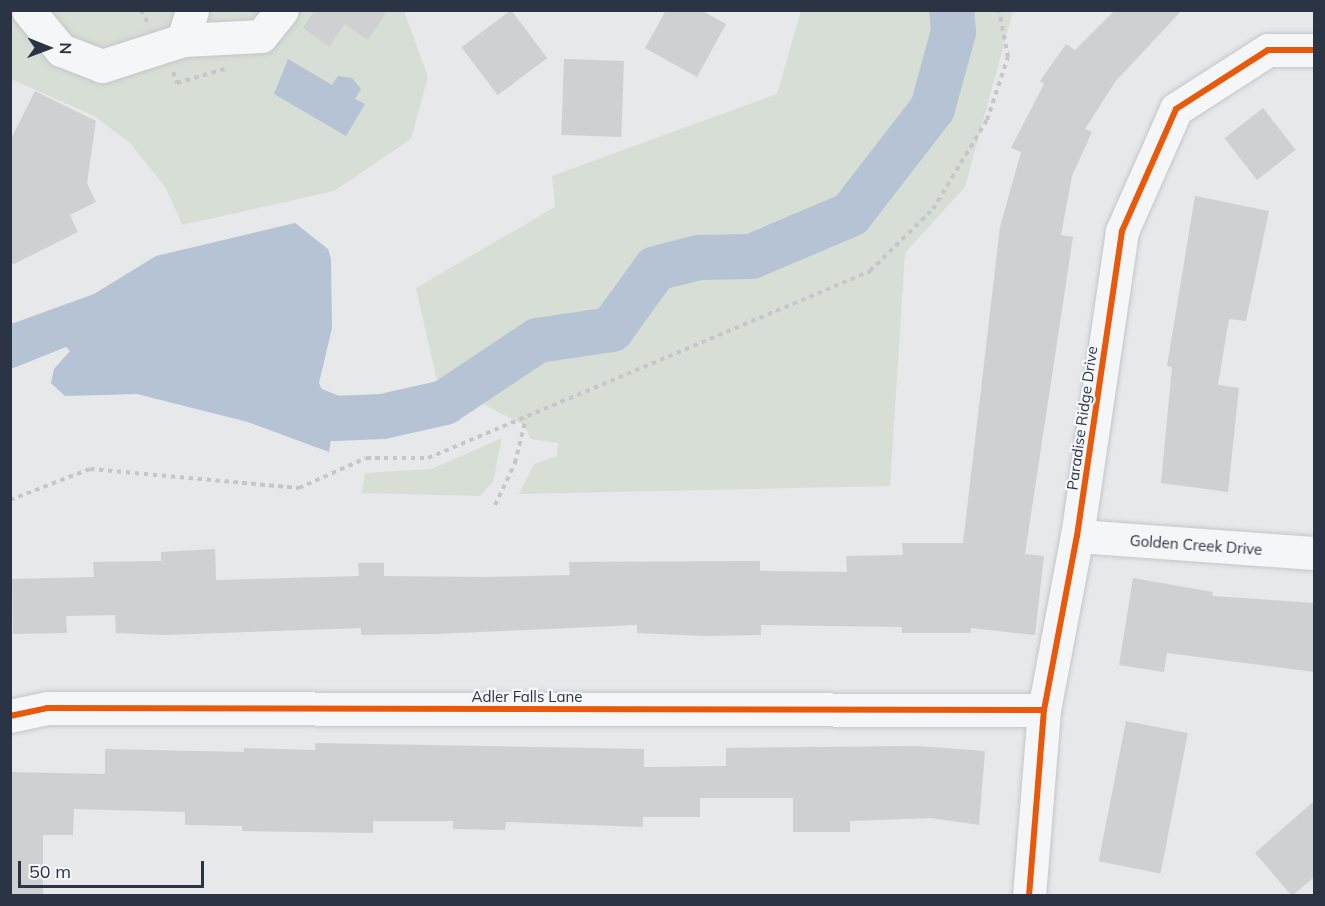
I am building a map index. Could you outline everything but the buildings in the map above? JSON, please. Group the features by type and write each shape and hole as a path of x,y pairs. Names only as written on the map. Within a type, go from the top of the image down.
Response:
{"street":[{"path":"28,10 61,50 102,66 188,25 261,36 282,10"},
{"name":"Paradise Ridge Drive","path":"1029,896 1044,710 1077,536 1122,231 1176,109 1268,50 1314,50"},
{"name":"Golden Creek Drive","path":"1077,536 1314,553"},
{"name":"Adler Falls Lane","path":"10,716 47,708 1044,710"}],"path":[{"path":"10,500 90,469 299,488 366,458 428,458 870,271 933,209 987,120 1008,57 999,10"},
{"path":"495,505 515,463 526,417"}],"shaded area":[{"path":"10,11 404,11 428,77 411,139 334,191 182,225 166,188 130,143 94,116 11,79"},
{"path":"801,11 1013,11 965,187 905,253 890,486 519,494 534,464 557,456 558,443 531,439 524,425 437,381 416,288 555,207 552,176 777,94"},
{"path":"502,438 493,482 480,496 362,493 365,473 432,469"}],"water":[{"path":"288,59 332,85 338,76 352,78 361,89 355,99 365,104 346,136 274,94"},
{"path":"295,223 328,249 331,259 332,328 319,383 334,418 329,452 248,422 137,394 65,396 51,383 54,369 70,351 66,347 11,369 11,324 94,294 156,256"}],"waterway":[{"path":"276,394 334,418 382,416 444,402 537,340 611,329 655,268 698,257 751,256 850,214 932,108 953,31 951,10"}],"cycle path":[{"path":"1029,896 1044,710 1077,536 1122,231 1176,109 1268,50 1314,50"},
{"path":"10,716 47,708 1044,710"}]}
